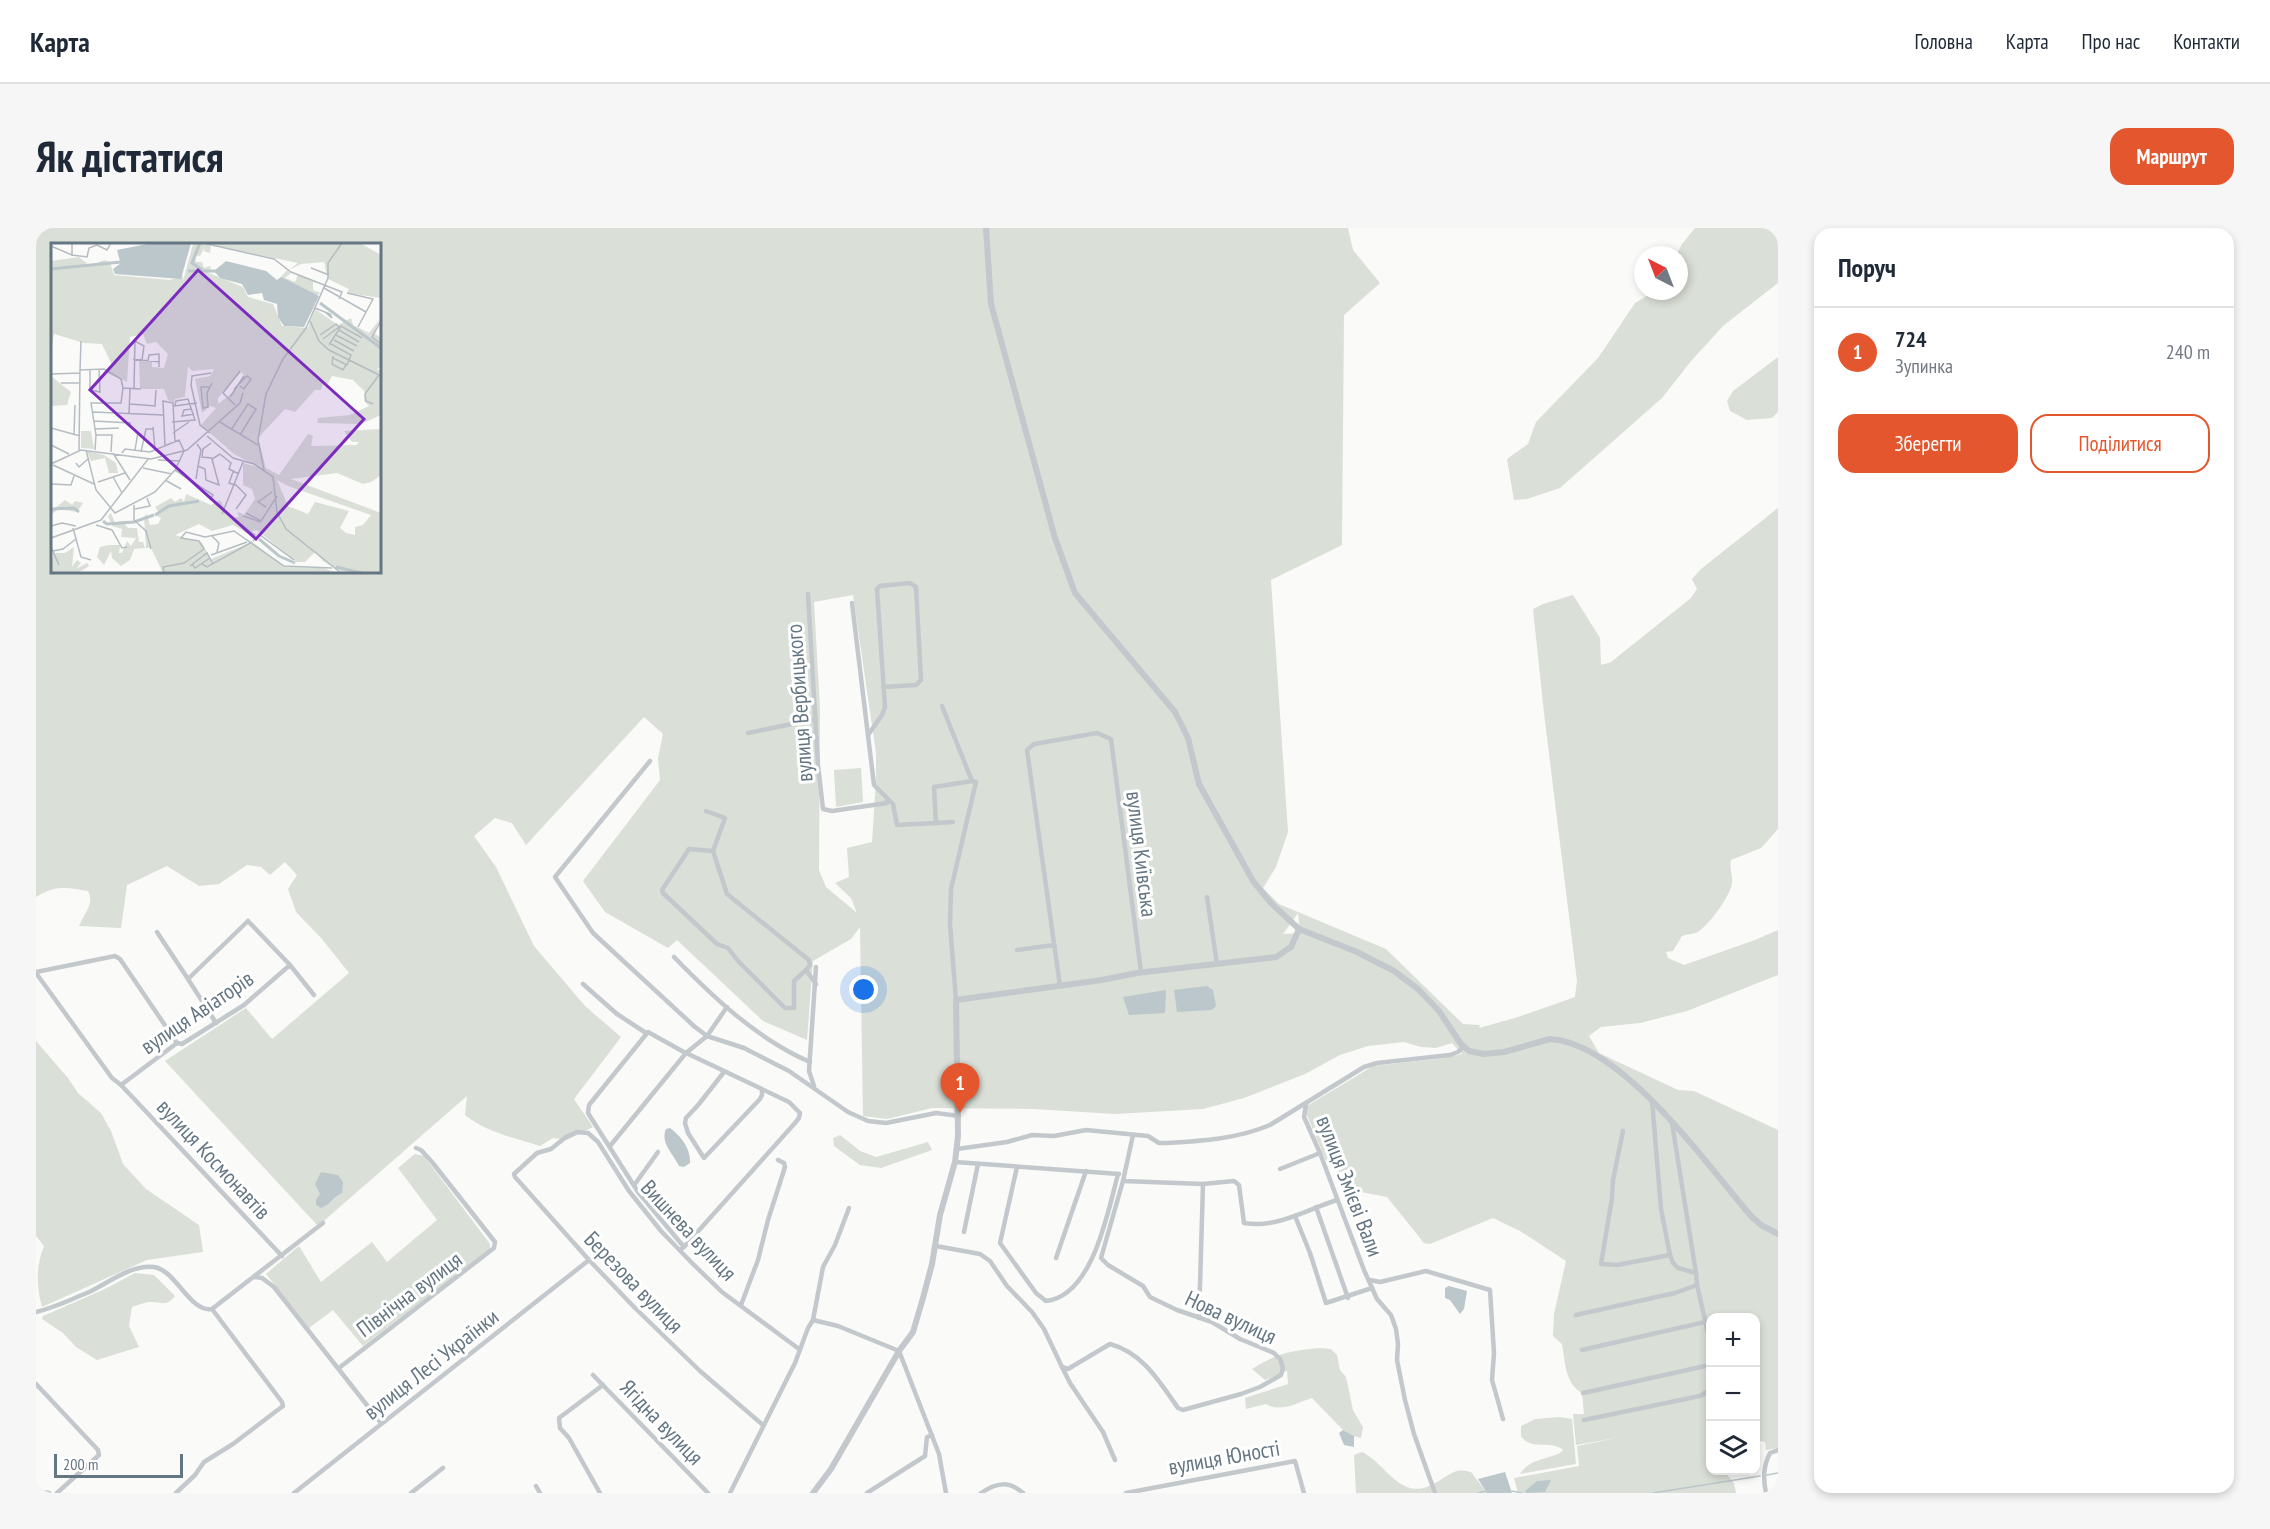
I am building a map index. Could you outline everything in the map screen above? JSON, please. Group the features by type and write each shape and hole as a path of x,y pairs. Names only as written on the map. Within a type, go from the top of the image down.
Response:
{"street":[{"path":"986,228 991,304 1055,538 1076,593 1175,712 1188,738 1199,784 1253,880 1271,903 1299,929 1357,952 1394,971 1433,1004 1463,1047 1475,1054 1504,1052 1550,1039 1565,1041 1577,1046 1622,1072 1652,1100 1751,1216 1761,1225 1778,1234"},
{"path":"868,735 885,707 878,589 880,586 910,583 916,587 921,680 915,685 884,687"},
{"name":"вулиця Вербицького","path":"808,594 818,765 823,809 832,811 887,803 887,801"},
{"path":"852,603 874,785 887,801 893,804 897,825 953,822"},
{"path":"813,1493 831,1469 912,1332 936,1246 940,1215 955,1162 959,1116 956,1076 956,1000 950,924 951,889 976,782 972,781 942,706"},
{"path":"748,733 816,719"},
{"name":"вулиця Київська","path":"1054,945 1027,750 1034,744 1097,733 1111,739 1141,972"},
{"path":"650,760 555,877 593,933 695,1027 708,1036 744,1048 789,1071 858,1118 877,1124 936,1113 959,1116"},
{"path":"936,823 934,787 972,781"},
{"path":"706,811 725,818 713,852 727,894 809,960 810,964 806,970 794,981 794,1008 785,1008 728,948 717,944 663,893 662,890 689,849 713,852"},
{"path":"1207,897 1217,964"},
{"path":"188,979 248,921 290,965 314,995"},
{"path":"956,1000 1141,972 1275,957 1291,947 1299,929"},
{"path":"157,932 216,1023"},
{"path":"1017,950 1054,945 1060,986"},
{"path":"36,973 115,956 120,959 177,1043"},
{"path":"674,957 727,1007 766,1038 810,1062"},
{"name":"вулиця Авіаторів","path":"121,1085 177,1043 182,1044 244,1005 290,965"},
{"path":"814,1086 809,1071 816,967"},
{"path":"806,970 816,984"},
{"name":"вулиця Космонавтів","path":"36,973 112,1078 282,1256"},
{"path":"583,984 617,1014 646,1033 789,1102 800,1113 799,1118 682,1248 647,1204 590,1117 589,1105 646,1033"},
{"path":"610,1146 686,1053 708,1036 727,1007"},
{"path":"957,1149 1007,1142 1032,1135 1054,1136 1086,1130 1148,1136 1159,1143 1219,1139 1263,1128 1364,1067 1377,1063 1450,1055 1463,1047"},
{"path":"724,1071 686,1118 688,1133 704,1158 760,1100 762,1090"},
{"path":"1652,1100 1661,1209 1670,1255 1678,1268 1696,1273"},
{"name":"вулиця Змієві Вали","path":"1306,1104 1304,1116 1372,1288 1377,1299 1391,1315 1396,1329 1397,1360 1405,1400 1414,1434 1435,1493"},
{"path":"1582,1350 1706,1322 1697,1285 1672,1123"},
{"path":"1623,1131 1613,1180 1601,1264 1617,1265 1670,1255"},
{"name":"Вишнева вулиця","path":"537,1153 551,1149 577,1132 588,1133 598,1142 628,1191 723,1292 799,1349"},
{"path":"1133,1136 1123,1181 1203,1184 1234,1181 1239,1185 1244,1223 1255,1225 1273,1223 1337,1200"},
{"name":"Північна вулиця","path":"339,1368 494,1248 495,1242 422,1150 416,1148"},
{"path":"635,1184 658,1152"},
{"name":"Березова вулиця","path":"537,1153 514,1174 515,1177 589,1260 664,1337 763,1425"},
{"path":"1280,1169 1320,1153"},
{"name":"Вишнева вулиця","path":"741,1305 759,1260 768,1220 785,1167 778,1160"},
{"path":"955,1162 1124,1174"},
{"path":"964,1232 978,1164"},
{"path":"1017,1167 1000,1243 1036,1293 1046,1301 1068,1293 1097,1250 1118,1174"},
{"path":"1056,1258 1086,1171"},
{"name":"Нова вулиця","path":"1062,1367 1068,1369 1110,1344 1144,1363 1178,1408 1183,1410 1241,1394 1260,1387 1281,1375 1283,1368 1280,1359 1274,1353 1212,1322 1150,1297 1143,1286 1108,1265 1101,1258 1123,1181"},
{"path":"1199,1318 1203,1184"},
{"path":"1316,1207 1348,1298"},
{"path":"730,1493 795,1363 813,1320 823,1267 835,1245 849,1208"},
{"path":"1294,1216 1310,1253 1326,1303 1348,1298 1372,1288"},
{"path":"36,1312 89,1292 135,1269 146,1267 156,1267 164,1271 199,1306 206,1310 212,1309 323,1223"},
{"path":"936,1246 980,1254 990,1261 1006,1286 1032,1312 1044,1329 1070,1383 1103,1432 1115,1461"},
{"name":"вулиця Лесі Українки","path":"294,1493 589,1260"},
{"name":"вулиця Змієві Вали","path":"1370,1280 1380,1282 1426,1271 1490,1290 1494,1353 1492,1380 1503,1419"},
{"path":"255,1277 271,1284 381,1424"},
{"path":"1576,1315 1675,1293 1697,1285"},
{"path":"176,1493 195,1475 204,1462 233,1444 283,1406 282,1401 212,1309"},
{"path":"813,1320 838,1326 899,1351 939,1454 946,1493"},
{"path":"1583,1393 1706,1366"},
{"name":"Ягідна вулиця","path":"593,1375 708,1493"},
{"path":"36,1384 98,1450 99,1455 57,1493"},
{"path":"600,1493 569,1438 560,1428 559,1418 603,1385"},
{"path":"1584,1420 1700,1396 1706,1392"},
{"path":"867,1493 925,1455 927,1437 932,1435"},
{"path":"1766,1493 1763,1479 1765,1464 1770,1453 1778,1450"},
{"name":"вулиця Юності","path":"1126,1493 1295,1461 1304,1493"},
{"path":"411,1493 443,1468"},
{"path":"981,1493 1006,1483 1014,1485 1023,1493"},
{"path":"536,1486 540,1493"},
{"path":"36,1491 49,1493"}],"shaded area":[{"path":"36,228 1348,228 1353,250 1380,283 1344,315 1342,545 1271,580 1288,832 1276,867 1263,888 1279,904 1386,949 1463,1024 1480,1025 1479,1028 1575,997 1577,981 1533,609 1573,595 1600,638 1601,665 1611,662 1691,598 1697,589 1692,579 1701,569 1778,508 1778,829 1761,848 1731,860 1731,888 1718,911 1701,930 1682,936 1673,951 1666,952 1668,958 1684,965 1778,930 1778,975 1687,1011 1640,1023 1601,1027 1589,1036 1599,1053 1678,1090 1694,1091 1778,1130 1778,1448 1766,1450 1765,1442 1760,1441 1760,1313 1706,1313 1706,1475 1727,1475 1734,1483 1736,1493 1518,1493 1514,1478 1579,1466 1577,1446 1621,1437 1576,1445 1573,1414 1584,1414 1582,1393 1572,1384 1565,1365 1562,1344 1553,1336 1554,1314 1566,1261 1520,1231 1493,1218 1430,1244 1424,1243 1387,1197 1361,1192 1327,1163 1306,1113 1307,1106 1373,1066 1462,1054 1452,1043 1436,1048 1404,1042 1368,1046 1340,1055 1305,1074 1244,1098 1203,1109 1115,1114 1034,1109 932,1108 887,1119 863,1116 860,927 851,939 813,961 807,1040 763,1021 677,940 668,948 605,912 583,881 660,780 658,758 663,734 644,717 526,845 512,823 495,818 474,836 496,867 534,946 585,1006 621,1037 574,1099 593,1127 567,1140 553,1138 540,1146 501,1134 473,1121 465,1115 467,1096 318,1226 165,1061 246,1008 272,1039 349,973 322,939 296,912 288,889 297,875 285,862 270,875 261,867 247,865 219,884 199,886 167,866 127,885 121,928 79,926 90,904 88,891 61,888 49,890 36,897","holes":["853,595 876,753 872,842 847,848 849,877 835,883 851,898 857,913 826,887 819,870 820,708 814,602","1298,913 1300,933 1283,934"]},
{"path":"1695,228 1778,228 1778,283 1723,326 1662,398 1560,488 1527,499 1514,500 1507,459 1528,444 1536,422 1598,358 1635,303 1640,300 1688,300 1688,246 1681,246"},
{"path":"1778,357 1778,412 1772,418 1747,420 1730,411 1727,401 1733,391"},
{"path":"861,768 863,802 836,807 834,770"},
{"path":"1207,986 1213,990 1216,1006 1212,1010 1177,1012 1174,990"},
{"path":"1166,990 1165,1013 1129,1015 1123,997"},
{"path":"36,1041 78,1093 101,1113 111,1131 123,1164 146,1189 199,1225 203,1252 147,1260 42,1307 38,1276 39,1261 44,1246 36,1236"},
{"path":"670,1128 678,1135 689,1153 690,1163 684,1167 679,1166 666,1143 666,1129"},
{"path":"840,1135 860,1151 876,1157 928,1142 932,1150 881,1168 860,1165 834,1146 833,1138"},
{"path":"415,1154 424,1156 490,1244 490,1249 363,1346 333,1310 309,1328 266,1274 299,1246 321,1282 372,1242 387,1262 437,1220 398,1168"},
{"path":"321,1172 338,1175 343,1182 342,1193 321,1208 316,1205 320,1194 315,1184"},
{"path":"135,1273 154,1275 175,1296 166,1303 148,1302 132,1307 129,1326 139,1347 97,1360 76,1347 63,1333 42,1319 43,1316"},
{"path":"1449,1286 1467,1291 1464,1309 1460,1314 1450,1300 1445,1298 1445,1288"},
{"path":"1319,1348 1331,1349 1337,1355 1340,1370 1346,1377 1353,1410 1363,1427 1361,1438 1343,1430 1312,1398 1277,1408 1266,1404 1246,1409 1245,1398 1288,1384 1287,1371 1265,1380 1252,1369 1269,1359 1284,1354"},
{"path":"1559,1417 1572,1419 1576,1464 1520,1474 1531,1464 1563,1450 1552,1445 1536,1445 1525,1441 1521,1436 1521,1426 1535,1419"},
{"path":"1343,1430 1354,1436 1354,1447 1344,1445 1339,1433"},
{"path":"1362,1452 1397,1481 1410,1488 1424,1488 1452,1473 1462,1471 1471,1472 1487,1493 1356,1493 1354,1455"},
{"path":"1505,1472 1512,1493 1487,1493 1478,1479"},
{"path":"1551,1480 1545,1492 1526,1493 1525,1491 1537,1481"}],"waterway":[{"path":"1767,1475 1778,1473"},
{"path":"1653,1493 1760,1476"},
{"path":"1478,1493 1486,1491"},
{"path":"1512,1491 1522,1493"}],"place":[{"name":"724","path":"960,1113"}]}
